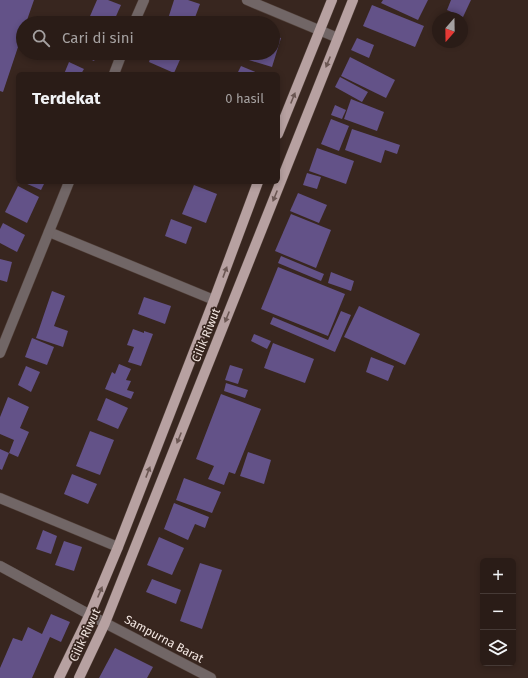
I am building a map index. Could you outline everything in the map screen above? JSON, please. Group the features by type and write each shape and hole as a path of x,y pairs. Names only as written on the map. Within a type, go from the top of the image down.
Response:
{"main road":[{"path":"280,129 332,0"},
{"name":"Cilik Riwut","path":"280,183 353,0"},
{"name":"Cilik Riwut","path":"59,678 90,614 118,548 257,184"},
{"name":"Cilik Riwut","path":"78,678 106,623 280,184"},
{"path":"186,372 202,378"}],"street":[{"path":"137,16 144,0"},
{"path":"247,0 338,38"},
{"path":"115,72 119,60"},
{"path":"0,353 69,184"},
{"path":"49,232 214,300"},
{"path":"0,498 118,548"},
{"name":"Sampurna Barat","path":"0,566 211,678"}],"building":[{"path":"0,0 34,0 28,16 16,16 16,53 3,92 0,91"},
{"path":"97,0 108,0 121,5 116,16 90,16"},
{"path":"174,0 188,0 200,4 196,16 169,16"},
{"path":"383,0 428,0 418,20 381,3"},
{"path":"451,0 471,0 465,12 452,12 447,10"},
{"path":"372,5 424,26 415,47 363,26"},
{"path":"357,38 374,45 369,58 351,50"},
{"path":"350,57 395,80 386,98 341,76"},
{"path":"150,60 180,60 174,72 149,62"},
{"path":"249,60 274,60 272,67"},
{"path":"69,62 84,69 82,72 65,72"},
{"path":"241,66 255,72 238,72"},
{"path":"340,77 368,92 362,102 335,87"},
{"path":"351,99 384,112 377,131 344,119"},
{"path":"335,105 346,110 342,119 331,115"},
{"path":"331,119 349,126 339,151 321,144"},
{"path":"352,129 400,145 397,154 385,150 381,163 345,150"},
{"path":"317,148 354,161 346,184 309,171"},
{"path":"307,173 321,177 317,189 303,185"},
{"path":"27,184 44,184 41,190"},
{"path":"194,185 217,194 206,223 182,214"},
{"path":"18,186 39,197 27,223 5,212"},
{"path":"298,193 327,205 319,223 290,211"},
{"path":"291,214 331,230 316,268 275,251"},
{"path":"171,219 192,227 186,244 165,236"},
{"path":"3,223 25,235 17,252 0,243 0,229"},
{"path":"281,256 324,274 321,281 278,263"},
{"path":"0,259 12,262 7,282 0,280"},
{"path":"278,267 345,294 328,336 261,309"},
{"path":"331,272 354,281 351,291 328,283"},
{"path":"52,291 65,296 54,326 68,331 63,347 36,338"},
{"path":"144,297 171,306 165,324 138,314"},
{"path":"359,306 420,334 405,365 344,337"},
{"path":"341,311 351,315 335,352 270,324 273,317 328,340"},
{"path":"133,329 144,333 144,331 153,334 141,366 128,362 134,347 127,345"},
{"path":"254,334 271,341 267,349 251,341"},
{"path":"32,338 54,347 47,365 25,357"},
{"path":"273,343 314,359 305,383 264,368"},
{"path":"371,357 394,366 388,381 366,372"},
{"path":"119,364 131,369 126,380 131,381 127,390 134,392 131,399 105,389 112,372 115,374"},
{"path":"230,365 243,369 238,384 225,380"},
{"path":"26,366 40,372 31,392 18,385"},
{"path":"226,383 248,390 245,398 224,391"},
{"path":"221,394 261,409 235,474 229,472 224,485 208,479 214,466 196,459"},
{"path":"8,397 29,407 20,428 29,432 18,457 9,453 14,440 0,434 0,417"},
{"path":"106,398 128,408 118,429 97,420"},
{"path":"90,431 114,440 100,475 76,466"},
{"path":"0,449 9,453 2,470 0,469"},
{"path":"248,452 271,460 264,484 240,476"},
{"path":"72,474 97,484 88,504 64,494"},
{"path":"184,478 221,492 212,513 176,500"},
{"path":"174,503 209,517 205,528 195,524 188,540 164,529"},
{"path":"43,530 57,536 51,554 36,549"},
{"path":"159,537 184,548 172,575 147,565"},
{"path":"64,541 82,547 74,571 55,565"},
{"path":"200,563 222,570 202,629 180,621"},
{"path":"152,579 181,590 176,604 146,592"},
{"path":"51,614 70,622 61,642 50,637 32,678 0,678 0,668 13,638 22,641 28,627 42,634"},
{"path":"115,648 153,667 147,678 99,678"}]}
